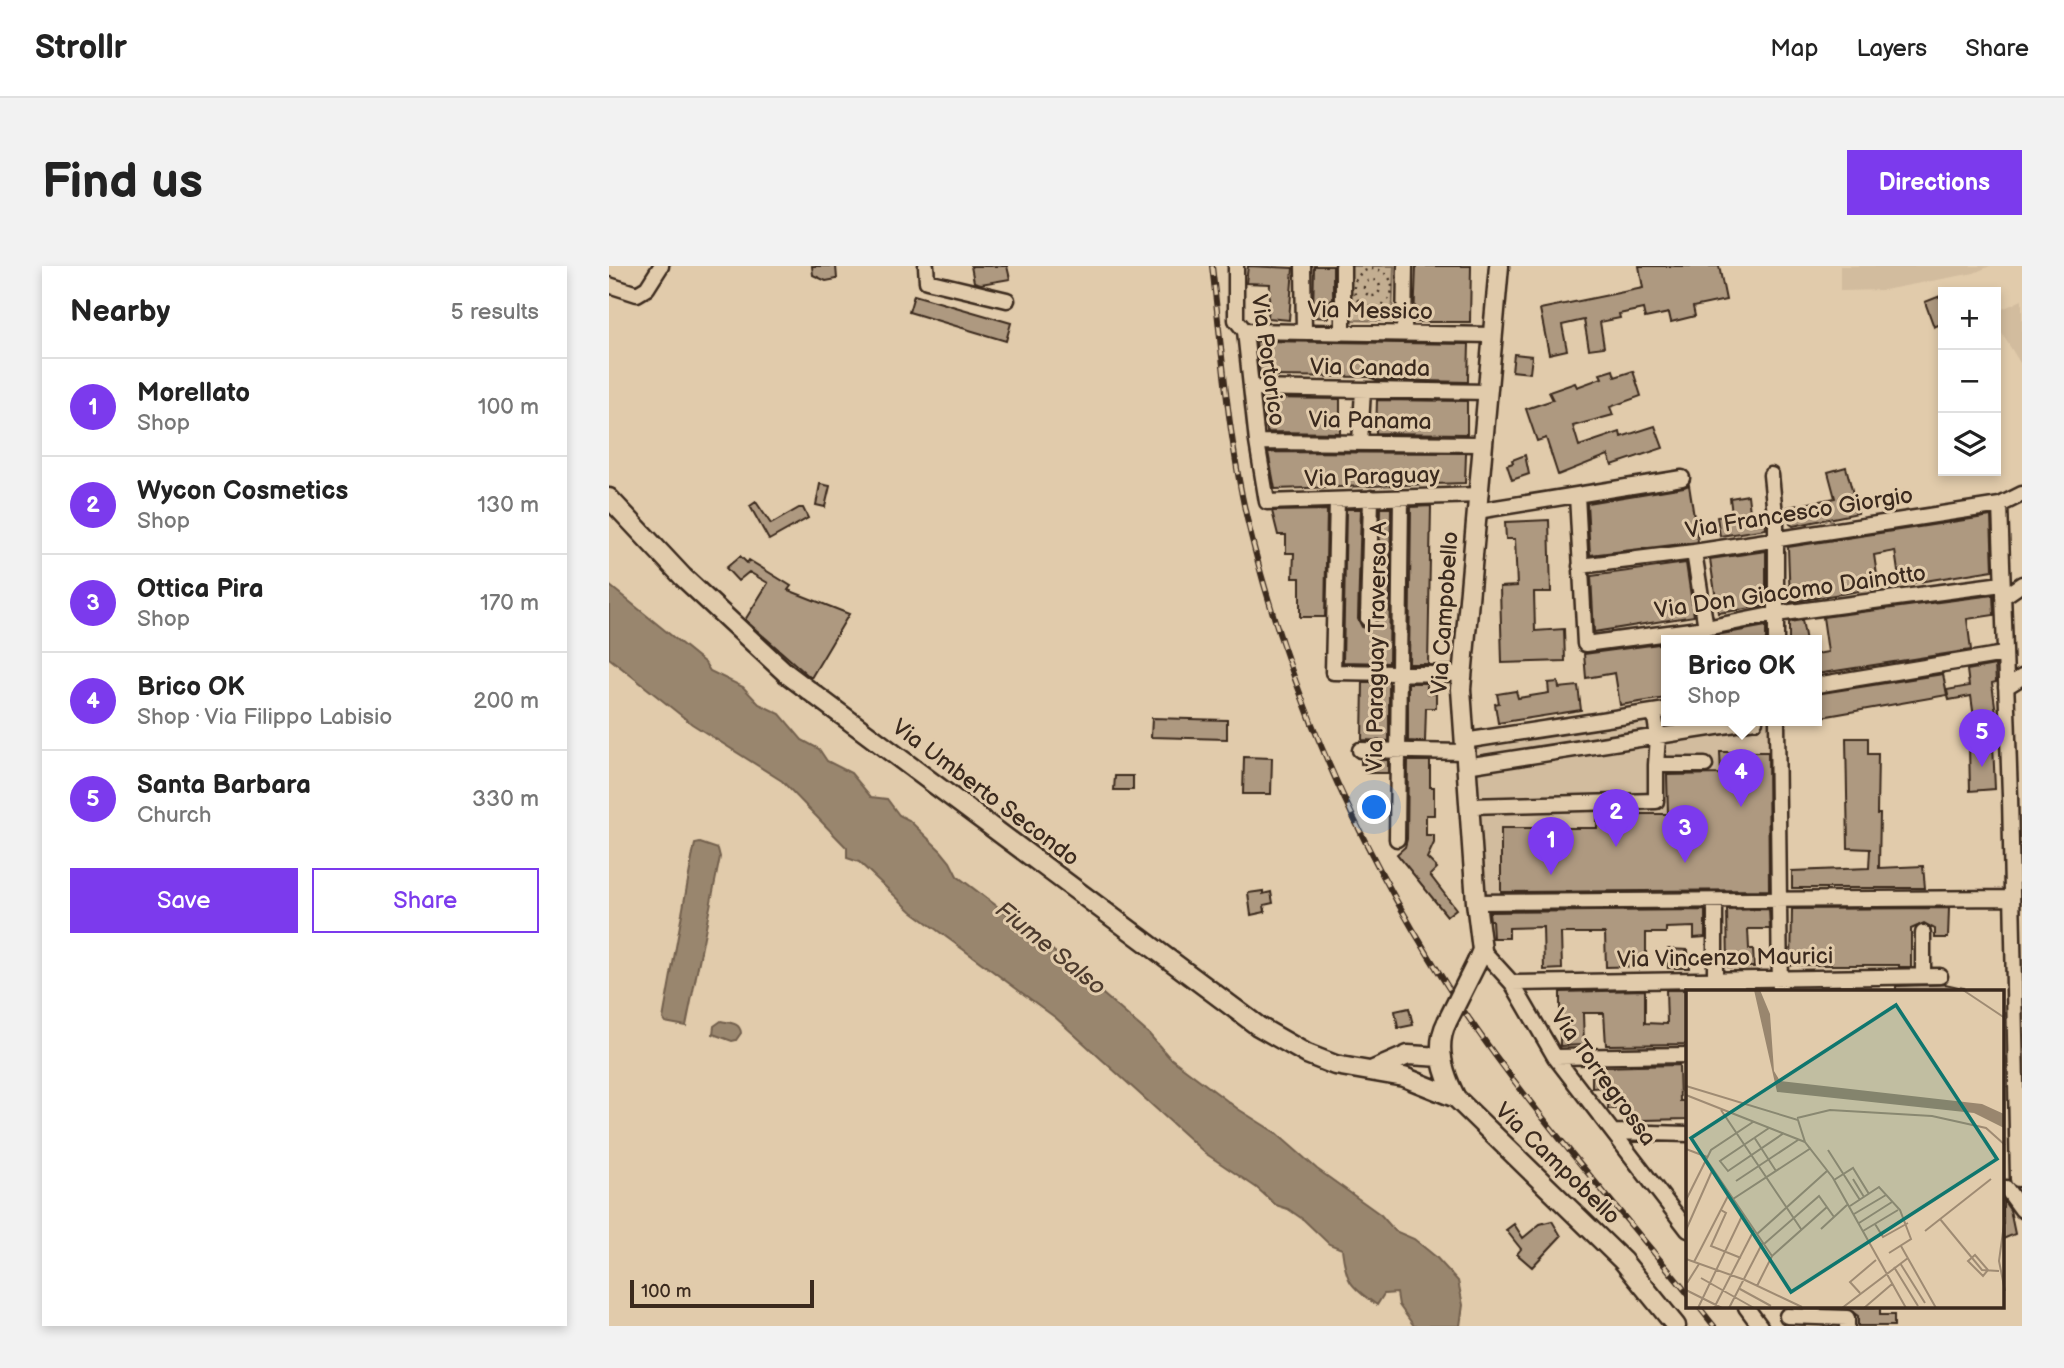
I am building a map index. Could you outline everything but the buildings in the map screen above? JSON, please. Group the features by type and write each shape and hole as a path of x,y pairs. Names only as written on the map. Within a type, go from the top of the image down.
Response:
{"main road":[{"name":"Via Campobello","path":"1480,956 1462,674 1499,266"},
{"name":"Via Umberto Secondo","path":"609,498 683,577 787,674 1258,1026 1307,1054 1335,1065 1404,1077 1456,1098"},
{"path":"1371,1071 1408,1055 1445,1026 1480,956"},
{"name":"Via Campobello","path":"1445,1026 1442,1057 1446,1079 1456,1098 1623,1261 1676,1326"},
{"path":"1408,1055 1442,1057"},
{"path":"1404,1077 1422,1073 1442,1057"}],"street":[{"path":"609,285 637,294 647,288 661,266"},
{"path":"926,266 927,281 1007,300"},
{"name":"Via Portorico","path":"1236,266 1236,320 1245,331 1266,502"},
{"path":"1303,266 1304,332"},
{"path":"1343,266 1343,333"},
{"path":"1404,333 1405,266"},
{"name":"Via Messico","path":"1245,331 1494,335"},
{"name":"Via Canada","path":"1251,387 1489,392"},
{"path":"1360,443 1363,390"},
{"name":"Via Panama","path":"1257,442 1483,444"},
{"path":"1771,475 1776,524 1776,635"},
{"name":"Via Paraguay","path":"1266,502 1401,498 1477,503 1577,495 1682,478"},
{"name":"Via Francesco Giorgio","path":"1580,566 1695,552 2000,505 2022,494"},
{"path":"1577,495 1580,566"},
{"name":"Via Paraguay Traversa A","path":"1397,839 1401,498"},
{"path":"1337,499 1333,672 1462,674"},
{"path":"1368,619 1371,499"},
{"path":"2000,505 2004,654 2016,792 2012,898 2017,935 2020,1177 2004,1189 2022,1210"},
{"path":"1695,552 1706,628"},
{"name":"Via Don Giacomo Dainotto","path":"1580,566 1585,644 1706,628 1776,614 2003,590"},
{"path":"2003,590 2022,584"},
{"path":"1822,684 2004,654"},
{"path":"2006,687 2022,677"},
{"path":"1465,753 1660,711 1656,802 1469,806"},
{"path":"1360,750 1465,753 1658,737 1725,726"},
{"path":"1777,726 1780,986"},
{"path":"1656,765 1705,765"},
{"path":"1476,902 2012,898"},
{"path":"1715,901 1715,986"},
{"path":"1923,933 1923,976"},
{"name":"Via Torregrossa","path":"1480,956 1512,983 1555,1057 1681,1212"},
{"name":"Via Vincenzo Maurici","path":"1512,983 1780,986 1940,976"},
{"path":"1555,1057 1686,1055"},
{"path":"1614,1132 1686,1134"},
{"path":"1748,1308 1760,1326"},
{"path":"1787,1316 1847,1318 1847,1326"}],"path":[{"path":"1373,267 1386,275 1391,288 1386,301 1372,307 1359,301 1354,287 1360,274 1373,267"},
{"path":"1360,274 1367,282"},
{"path":"1379,282 1386,275"},
{"path":"1366,294 1364,286 1367,282 1379,282"},
{"path":"1366,294 1378,294 1381,289 1379,282"},
{"path":"1359,301 1366,294"},
{"path":"1378,294 1386,301"}],"shaded area":[{"path":"1351,266 1394,266 1392,321 1350,320"},
{"path":"1840,266 1990,266 1974,273 1884,290 1840,291"},
{"path":"2022,300 2022,366 2001,332 2001,310"},
{"path":"609,585 705,663 710,671 743,687 759,704 780,714 802,740 819,749 827,761 851,773 871,797 887,799 899,815 909,820 941,851 957,876 1034,934 1149,1034 1169,1057 1238,1109 1276,1133 1317,1169 1381,1215 1395,1231 1414,1239 1436,1257 1458,1281 1463,1305 1460,1326 1414,1326 1399,1305 1397,1293 1384,1294 1377,1305 1360,1293 1347,1276 1342,1249 1329,1244 1304,1220 1288,1209 1276,1205 1257,1188 1205,1153 1056,1018 911,911 859,862 847,858 847,848 782,781 692,724 609,658"},
{"path":"1661,718 1661,726 1770,726 1770,890 1501,892 1478,896 1473,746"},
{"path":"695,844 718,849 720,857 686,1026 665,1022 663,1019 693,853"},
{"path":"721,1021 739,1027 741,1033 736,1040 713,1034 714,1026"}],"railway":[{"path":"1212,266 1230,425 1247,519 1282,642 1328,762 1355,820 1415,933 1475,1027 1563,1144 1686,1292"},
{"path":"1700,1308 1714,1326"}],"place":[{"name":"Santa Barbara","path":"1982,767"},
{"name":"Brico OK","path":"1741,807"},
{"name":"Wycon Cosmetics","path":"1616,847"},
{"name":"Ottica Pira","path":"1685,863"},
{"name":"Morellato","path":"1551,875"}],"water label":[{"name":"Fiume Salso","path":"1051,948"}]}
